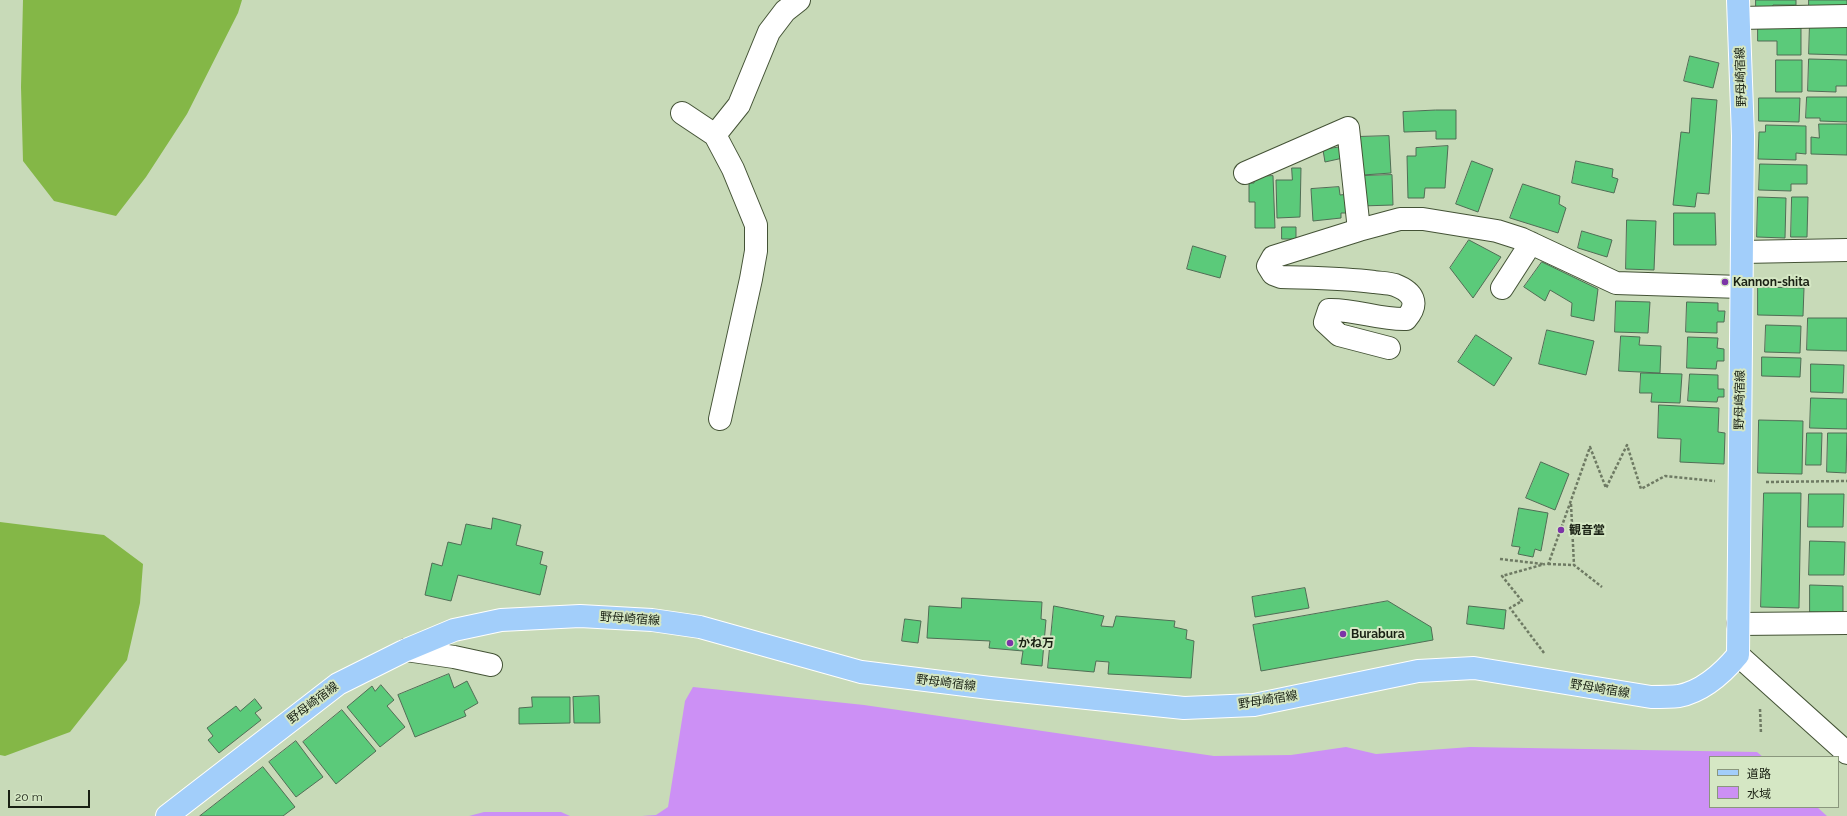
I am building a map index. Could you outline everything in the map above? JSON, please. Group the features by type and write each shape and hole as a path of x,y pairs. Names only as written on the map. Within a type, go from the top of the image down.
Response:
{"main road":[{"name":"野母崎宿線","path":"167,816 338,684 406,650 454,630 501,620 580,616 652,620 700,627 861,672 990,688 1184,708 1254,705 1418,671 1474,668 1650,697 1680,696 1703,687 1723,673 1738,655 1738,483 1743,136 1738,9"}],"street":[{"path":"715,134 739,105 769,32 785,11 799,0"},
{"path":"1738,9 1847,16"},
{"path":"682,113 715,134 733,169 756,225 756,252 751,279 720,419"},
{"path":"1245,173 1348,128 1359,230"},
{"path":"1389,348 1339,335 1326,322 1329,310 1338,310 1394,320 1406,319 1413,312 1414,302 1412,297 1406,291 1394,285 1360,280 1281,277 1273,274 1268,266 1273,257 1359,230 1400,219 1423,219 1497,231 1531,243 1616,283 1741,287"},
{"path":"1502,288 1531,243"},
{"path":"1742,252 1847,250"},
{"path":"1738,624 1847,624"},
{"path":"406,650 454,657 492,665"},
{"path":"1738,655 1847,753"}],"path":[{"path":"1547,564 1590,447 1606,488 1627,445 1641,489 1665,476 1738,483 1847,481"},
{"path":"1570,502 1574,565"},
{"path":"1500,559 1574,565 1602,586"},
{"path":"1547,564 1502,576 1522,601 1510,608 1568,684"}],"green space":[{"path":"23,0 242,0 238,13 187,114 146,177 116,216 54,201 23,161 21,87"},
{"path":"0,522 104,535 143,564 140,603 127,660 70,732 5,756 0,755"}],"water":[{"path":"693,687 864,705 1214,756 1291,755 1346,747 1376,754 1470,747 1757,752 1762,756 1709,756 1709,808 1818,808 1827,816 642,816 656,815 668,807 685,701"},
{"path":"484,812 561,812 570,816 469,816"}],"building":[{"path":"1756,0 1796,0 1796,5 1773,5 1772,9 1756,8"},
{"path":"1809,0 1847,0 1847,6 1809,6"},
{"path":"1810,22 1847,23 1847,55 1809,54"},
{"path":"1758,25 1801,25 1801,55 1777,55 1777,41 1758,41"},
{"path":"1690,56 1719,63 1713,88 1684,81"},
{"path":"1809,59 1847,60 1847,86 1836,86 1836,92 1808,91"},
{"path":"1776,60 1802,60 1802,92 1776,92"},
{"path":"1807,97 1847,97 1847,122 1820,121 1820,118 1806,118"},
{"path":"1692,98 1717,100 1709,194 1697,193 1695,207 1673,205 1681,132 1689,133"},
{"path":"1759,98 1800,98 1799,122 1759,121"},
{"path":"1456,110 1456,139 1436,139 1436,131 1404,132 1403,112"},
{"path":"1819,124 1847,124 1847,155 1811,154 1811,137 1819,138"},
{"path":"1766,125 1806,126 1806,154 1796,153 1796,160 1758,159 1759,132 1765,132"},
{"path":"1389,136 1391,173 1363,175 1355,137"},
{"path":"1448,146 1445,188 1425,188 1424,198 1408,198 1407,156 1416,156 1416,148"},
{"path":"1341,147 1343,158 1325,162 1323,150"},
{"path":"1472,161 1493,169 1478,212 1456,204"},
{"path":"1576,161 1613,169 1612,177 1618,179 1614,193 1572,183"},
{"path":"1760,164 1807,165 1807,184 1791,184 1791,191 1759,190"},
{"path":"1292,168 1301,168 1300,217 1277,218 1276,180 1292,180"},
{"path":"1392,175 1393,205 1361,206 1360,176"},
{"path":"1273,176 1275,228 1255,228 1255,202 1249,202 1249,183 1254,183 1254,177"},
{"path":"1523,184 1560,196 1559,204 1566,208 1558,233 1510,218"},
{"path":"1339,187 1340,195 1349,194 1350,213 1341,213 1341,218 1313,221 1311,189"},
{"path":"1758,197 1786,198 1785,238 1757,237"},
{"path":"1792,197 1808,197 1807,237 1791,237"},
{"path":"1674,213 1715,213 1716,245 1674,245"},
{"path":"1627,220 1656,221 1654,270 1626,269"},
{"path":"1282,227 1296,227 1296,239 1282,239"},
{"path":"1582,231 1612,240 1607,257 1578,248"},
{"path":"1469,240 1501,257 1473,298 1450,268"},
{"path":"1193,246 1226,256 1220,278 1187,269"},
{"path":"1542,262 1598,289 1594,321 1571,316 1572,303 1550,290 1545,301 1524,287"},
{"path":"1758,287 1804,288 1803,316 1758,315"},
{"path":"1616,301 1650,302 1648,333 1615,332"},
{"path":"1687,302 1718,303 1718,311 1725,311 1724,322 1717,322 1717,333 1686,332"},
{"path":"1808,318 1847,318 1847,351 1807,350"},
{"path":"1766,325 1801,326 1800,353 1765,352"},
{"path":"1547,330 1594,341 1586,375 1539,364"},
{"path":"1476,335 1512,358 1494,386 1458,362"},
{"path":"1621,336 1640,337 1639,345 1661,346 1660,373 1619,371"},
{"path":"1688,337 1718,338 1717,348 1724,349 1724,361 1717,361 1716,369 1687,368"},
{"path":"1762,357 1801,358 1800,377 1762,376"},
{"path":"1811,364 1844,365 1843,393 1811,392"},
{"path":"1641,373 1682,374 1680,403 1651,402 1652,393 1640,393"},
{"path":"1690,374 1718,375 1718,389 1724,389 1724,397 1718,397 1717,402 1688,401"},
{"path":"1811,398 1847,399 1847,429 1810,428"},
{"path":"1659,405 1719,408 1718,432 1725,433 1724,464 1680,462 1681,439 1658,438"},
{"path":"1759,420 1803,421 1802,474 1758,473"},
{"path":"1807,433 1822,433 1821,465 1806,465"},
{"path":"1828,433 1847,433 1846,473 1827,472"},
{"path":"1541,462 1569,474 1555,510 1526,498"},
{"path":"1764,493 1801,493 1799,608 1761,607"},
{"path":"1809,494 1844,494 1843,527 1808,527"},
{"path":"1519,508 1548,513 1541,551 1535,549 1533,557 1518,554 1520,547 1512,546"},
{"path":"493,518 521,525 516,545 543,552 540,564 547,566 540,595 458,575 451,601 425,595 432,563 442,566 448,542 461,545 466,524 491,529"},
{"path":"1810,541 1845,542 1844,575 1809,575"},
{"path":"1810,585 1843,586 1843,613 1810,612"},
{"path":"1305,588 1309,608 1255,617 1252,597"},
{"path":"962,598 1042,602 1041,619 1046,620 1042,666 1021,664 1023,651 989,648 990,641 927,638 929,606 961,608"},
{"name":"Burabura","path":"1388,601 1431,627 1433,640 1261,671 1253,625"},
{"path":"1054,606 1104,616 1101,626 1113,627 1116,616 1175,621 1174,627 1187,630 1186,639 1194,641 1191,678 1108,674 1109,662 1096,661 1094,672 1048,668"},
{"path":"1469,606 1506,610 1504,629 1467,624"},
{"path":"905,619 921,621 918,643 902,641"},
{"path":"449,674 454,688 467,681 478,703 464,711 466,716 415,737 398,695"},
{"path":"381,685 394,700 387,706 405,727 380,747 347,707 372,686 375,691"},
{"path":"599,696 600,723 574,723 573,697"},
{"path":"532,697 570,697 570,723 519,724 519,708 532,707"},
{"path":"255,699 262,708 255,713 261,720 219,753 208,740 213,736 207,728 236,706 240,711"},
{"path":"342,710 376,751 336,784 303,742"},
{"path":"296,741 323,777 296,797 269,762"},
{"path":"263,767 295,807 283,816 200,816"}],"place":[{"name":"Kannon-shita","path":"1725,282"},
{"name":"観音堂","path":"1561,530"},
{"name":"Burabura","path":"1343,634"},
{"name":"かね万","path":"1010,643"}]}
